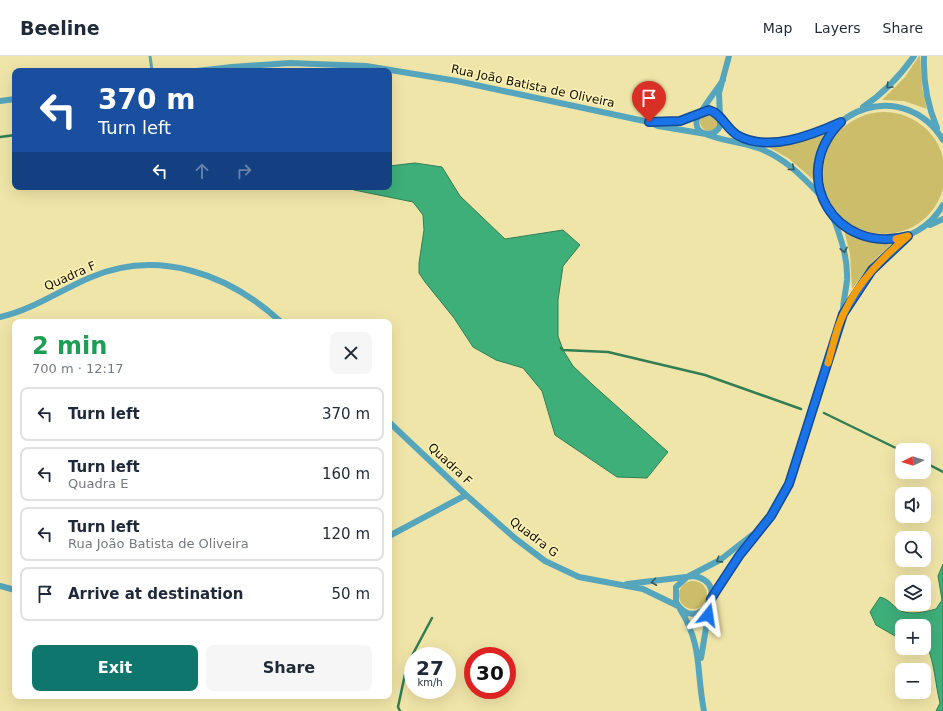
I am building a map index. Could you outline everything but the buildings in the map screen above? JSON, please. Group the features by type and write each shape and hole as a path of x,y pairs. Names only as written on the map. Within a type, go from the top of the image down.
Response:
{"street":[{"path":"723,80 697,120 697,127 707,134 718,130 720,118 719,100 729,56"},
{"path":"908,236 889,240 868,238 848,229 832,213 821,196 818,179 820,157 828,137 841,122 878,97 887,89 914,56"},
{"path":"924,56 925,85 928,101 939,133 943,140"},
{"name":"Rua João Batista de Oliveira","path":"223,68 290,64 379,68"},
{"name":"Rua João Batista de Oliveira","path":"392,70 457,81 649,122 658,126 707,134 759,148 795,170 821,196"},
{"path":"0,101 12,99"},
{"path":"854,113 877,106 900,107 926,119 939,133"},
{"path":"701,113 709,110 714,111 736,134 760,142 799,137 841,122"},
{"name":"Rua João Batista de Oliveira","path":"649,122 680,121 701,113"},
{"path":"923,228 932,220 943,205"},
{"path":"679,607 689,613 704,610 727,573 780,501 796,467 843,314 846,284 846,262 842,242 832,213"},
{"path":"843,314 872,270 908,236 943,218"},
{"name":"Quadra F","path":"0,317 23,310 97,276 130,268 151,266 193,271 213,278 251,297 277,319"},
{"name":"Quadra F","path":"392,425 466,495 392,534"},
{"name":"Quadra G","path":"466,495 516,539 545,561 579,577 643,589 679,607"},
{"path":"704,711 700,667 694,636 674,597 676,587 687,577 720,560 760,528"},
{"path":"687,577 699,577 708,584 710,588 711,600 700,667"},
{"name":"Quadra G","path":"621,585 687,577"},
{"path":"0,586 12,589"}],"lane":[{"path":"150,56 152,68"}],"shaded area":[{"path":"919,56 922,87 927,109 904,101 882,100 905,77"},
{"path":"709,113 715,116 718,122 715,128 709,131 703,128 700,122 703,116"},
{"path":"872,113 896,113 918,122 935,139 944,161 944,185 935,207 918,224 896,233 872,233 850,224 833,207 824,185 824,161 833,139 850,122"},
{"path":"828,133 817,156 816,182 788,158 765,145 804,140"},
{"path":"415,163 442,167 460,196 505,239 563,230 580,245 563,266 558,300 558,336 563,350 573,366 668,452 647,478 617,477 555,435 542,391 523,368 496,360 473,347 454,318 419,273 424,230 423,215 413,202 354,190 392,190 392,166"},
{"path":"844,230 855,237 874,243 893,243 874,260 852,289 850,254"},
{"path":"943,564 943,711 936,711 940,703 930,655 931,619 895,619 895,636 876,625 870,612 880,597 887,600 895,607 895,611 918,613 936,609 942,600 938,576"},
{"path":"693,581 703,585 707,595 703,605 693,609 683,605 679,595 683,585"}],"waterway":[{"path":"0,137 12,135"},
{"path":"561,348 563,350 608,352 705,375 801,409"},
{"path":"824,413 895,448"},
{"path":"931,466 943,472"},
{"path":"400,711 398,707 407,665 432,618"}],"slow traffic":[{"path":"828,363 843,314 862,282 882,259 908,236 896,239"}],"route":[{"path":"649,122 667,123 680,121 709,110 714,111 731,131 741,137 760,142 771,142 810,134 841,122 834,128 823,146 818,168 821,196 826,206 839,222 848,229 868,238 889,240 908,236 882,259 862,282 843,314 796,467 789,484 771,516 760,528 727,573 711,599 708,615"}]}
